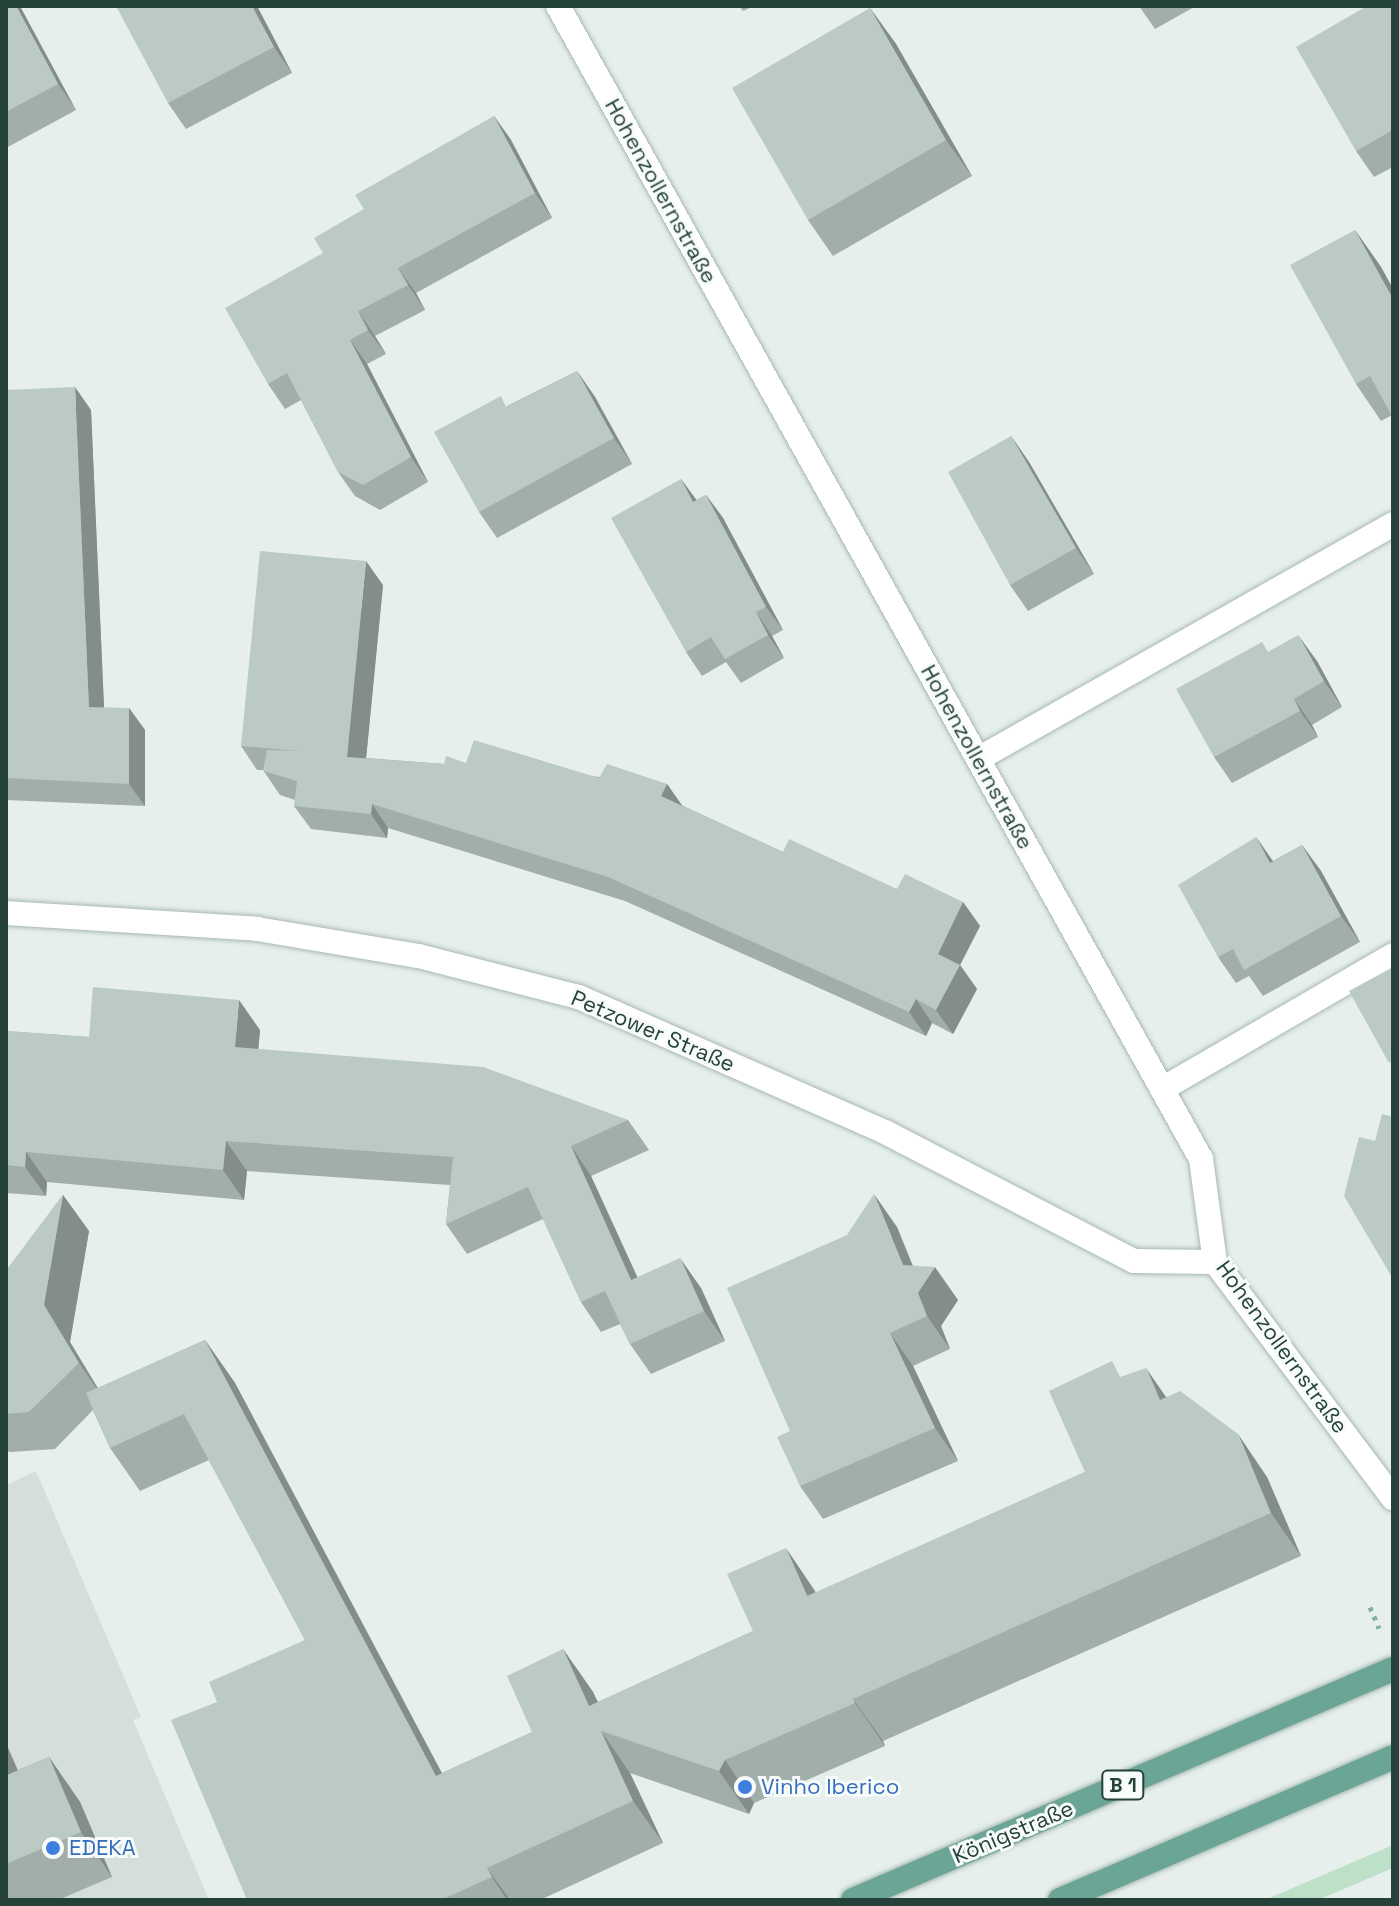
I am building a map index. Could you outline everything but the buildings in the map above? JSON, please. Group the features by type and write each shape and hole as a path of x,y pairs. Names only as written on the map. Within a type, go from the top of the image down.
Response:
{"main road":[{"name":"Königstraße","path":"853,1900 1393,1669"},
{"path":"1060,1900 1393,1757"}],"street":[{"name":"Hohenzollernstraße","path":"558,6 1201,1159 1215,1262 1393,1498"},
{"path":"978,759 1393,524"},
{"name":"Petzower Straße","path":"6,913 257,929 419,956 579,997 885,1132 1134,1261 1215,1262"},
{"path":"1162,1089 1393,955"}],"shaded area":[{"path":"36,1471 141,1717 133,1720 209,1900 6,1900 6,1485"}],"green space":[{"path":"1393,1845 1393,1868 1318,1900 1265,1900"}],"place":[{"name":"Vinho Iberico","path":"745,1787"},
{"name":"EDEKA","path":"53,1848"}]}
